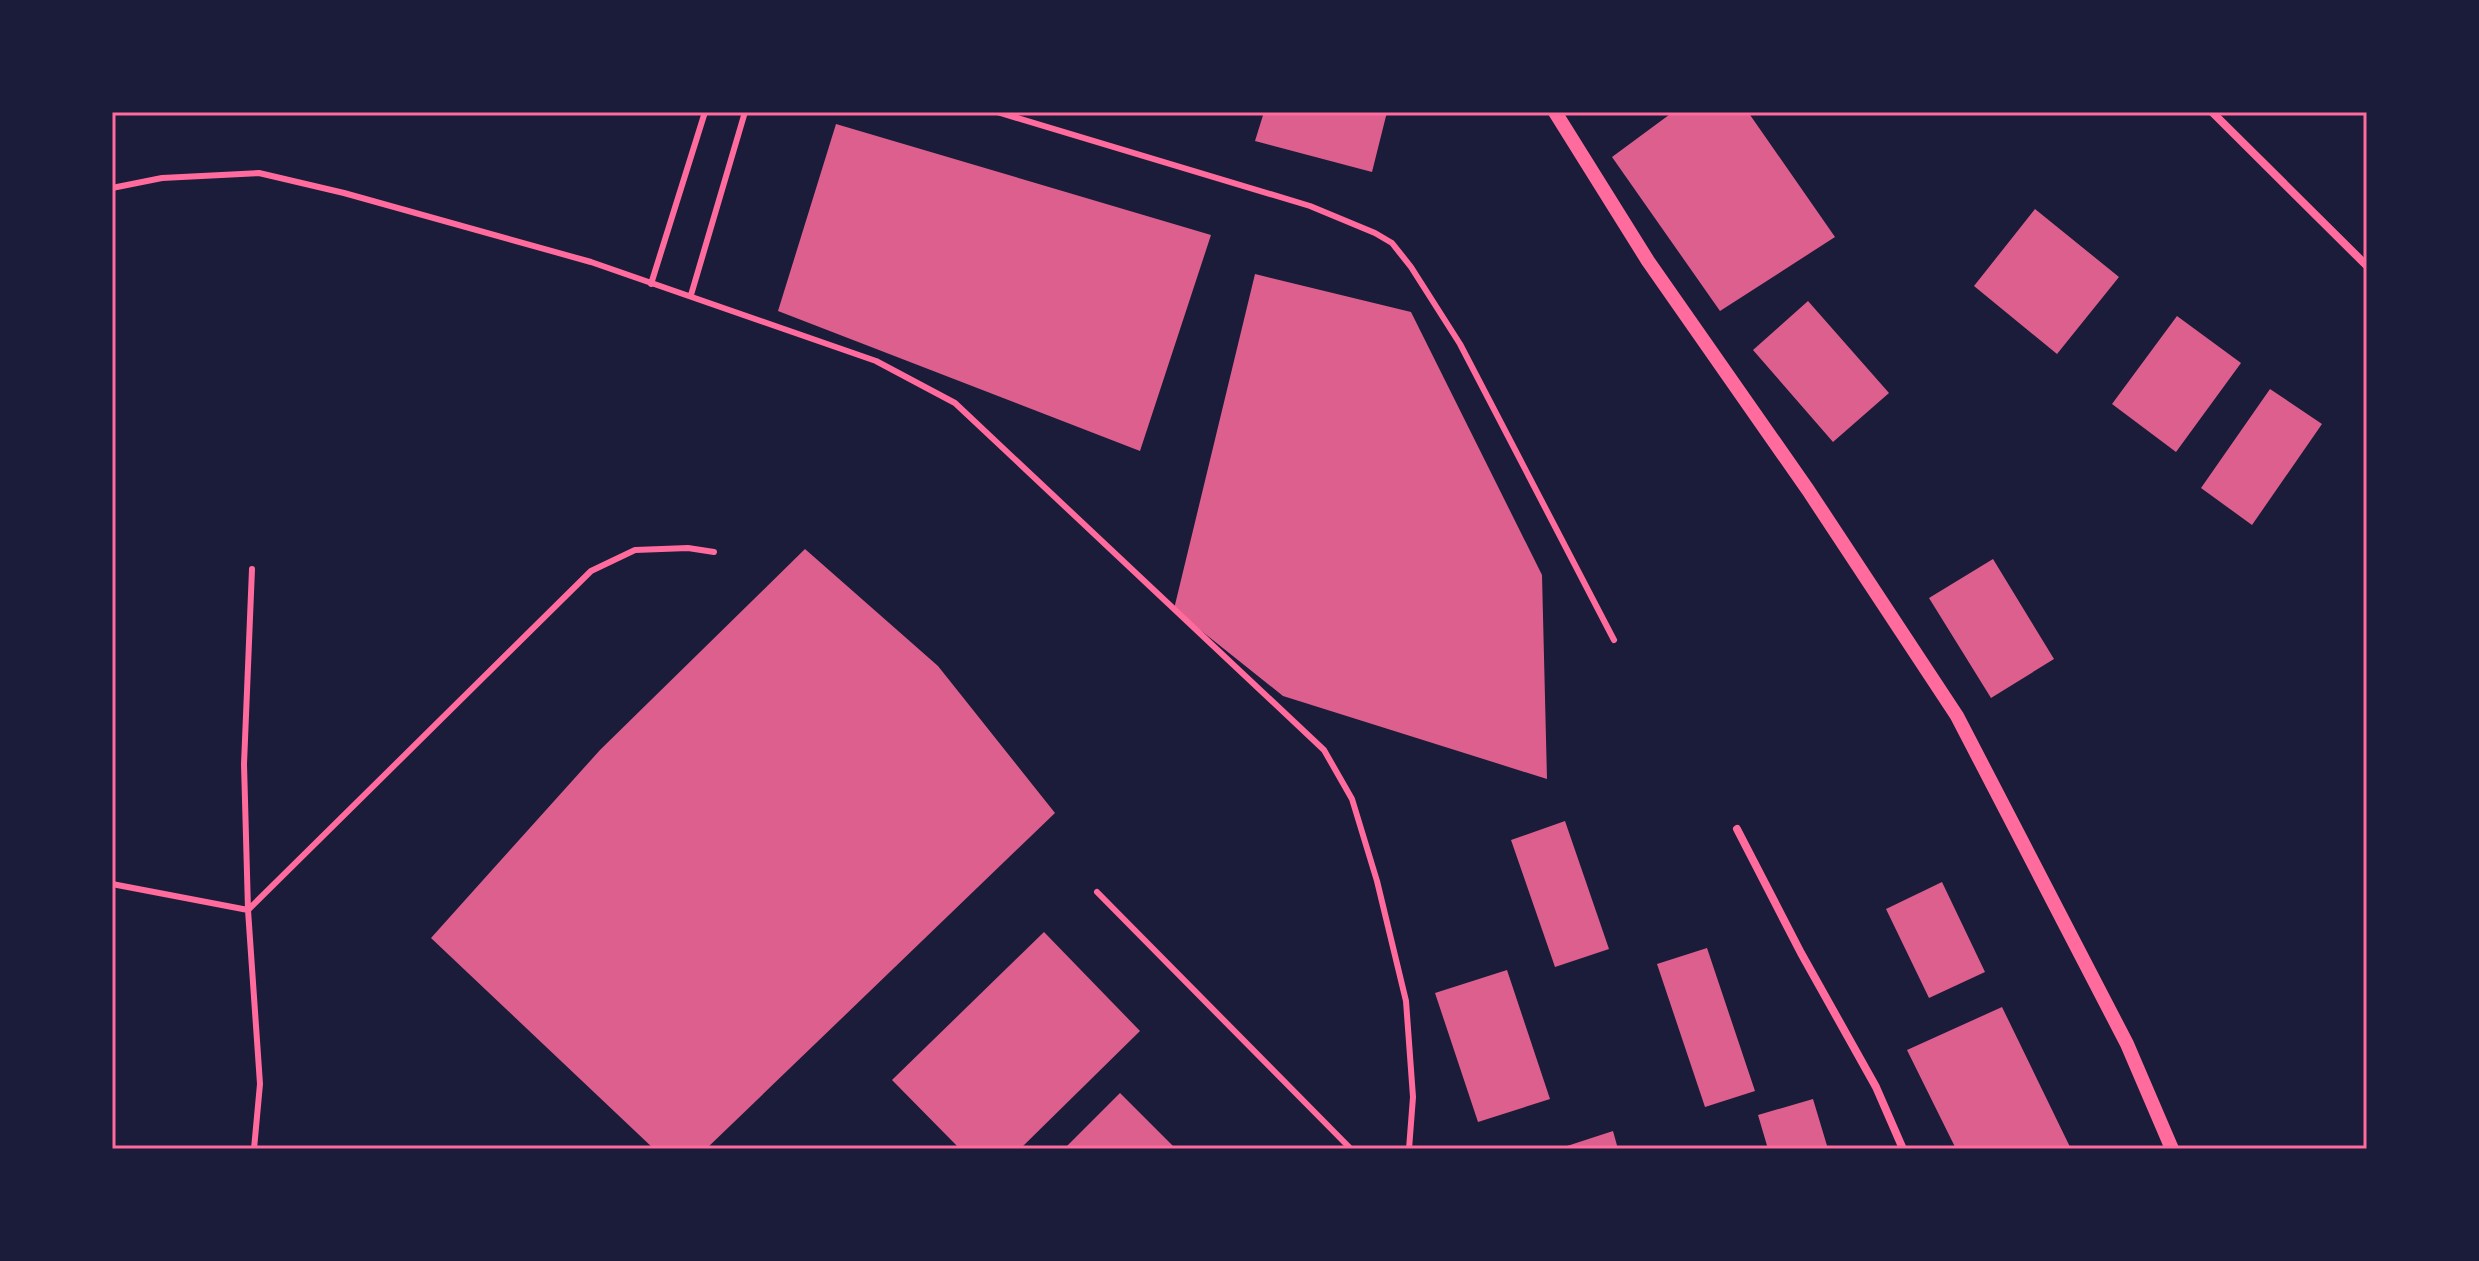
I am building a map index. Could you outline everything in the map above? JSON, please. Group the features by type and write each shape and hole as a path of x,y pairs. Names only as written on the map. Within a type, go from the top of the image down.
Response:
{"street":[{"path":"1555,112 1648,261 1808,490 1957,716 2127,1044 2172,1149"},
{"path":"2212,112 2367,266"},
{"path":"1737,829 1801,953 1876,1087 1903,1149"}],"lane":[{"path":"651,284 705,112"},
{"path":"691,295 745,112"},
{"path":"997,112 1310,206 1392,243 1460,344 1614,640"},
{"path":"112,188 162,178 259,173 344,193 591,262 691,295 876,361 955,403 1324,750 1352,799 1377,881 1406,1001 1413,1097 1409,1149"},
{"path":"248,910 591,571 635,550 688,548 714,552"},
{"path":"252,569 244,764 248,910 260,1084 254,1149"},
{"path":"112,884 248,910"},
{"path":"1097,892 1351,1149"}],"building":[{"path":"1264,112 1387,112 1372,172 1255,141"},
{"path":"1673,112 1748,112 1835,237 1720,311 1612,157"},
{"path":"836,124 1211,235 1140,451 778,311"},
{"path":"2035,209 2119,277 2057,354 1974,286"},
{"path":"1255,274 1411,312 1542,575 1547,779 1283,696 1174,609"},
{"path":"1808,301 1889,393 1833,442 1753,350"},
{"path":"2177,316 2241,363 2176,452 2112,404"},
{"path":"2270,389 2322,424 2252,525 2201,488"},
{"path":"805,549 938,666 1055,813 706,1149 654,1149 431,938 600,750"},
{"path":"1993,559 2054,659 1991,698 1929,598"},
{"path":"1565,821 1609,949 1555,967 1511,840"},
{"path":"1942,882 1985,972 1929,998 1886,909"},
{"path":"1044,932 1140,1031 1020,1149 960,1149 892,1080"},
{"path":"1707,948 1755,1091 1705,1107 1657,964"},
{"path":"1507,970 1550,1099 1478,1122 1435,993"},
{"path":"2002,1007 2071,1149 1956,1149 1907,1050"},
{"path":"1120,1093 1176,1149 1064,1149"},
{"path":"1813,1099 1828,1149 1768,1149 1758,1115"},
{"path":"1613,1131 1618,1149 1568,1149 1567,1146"}]}
